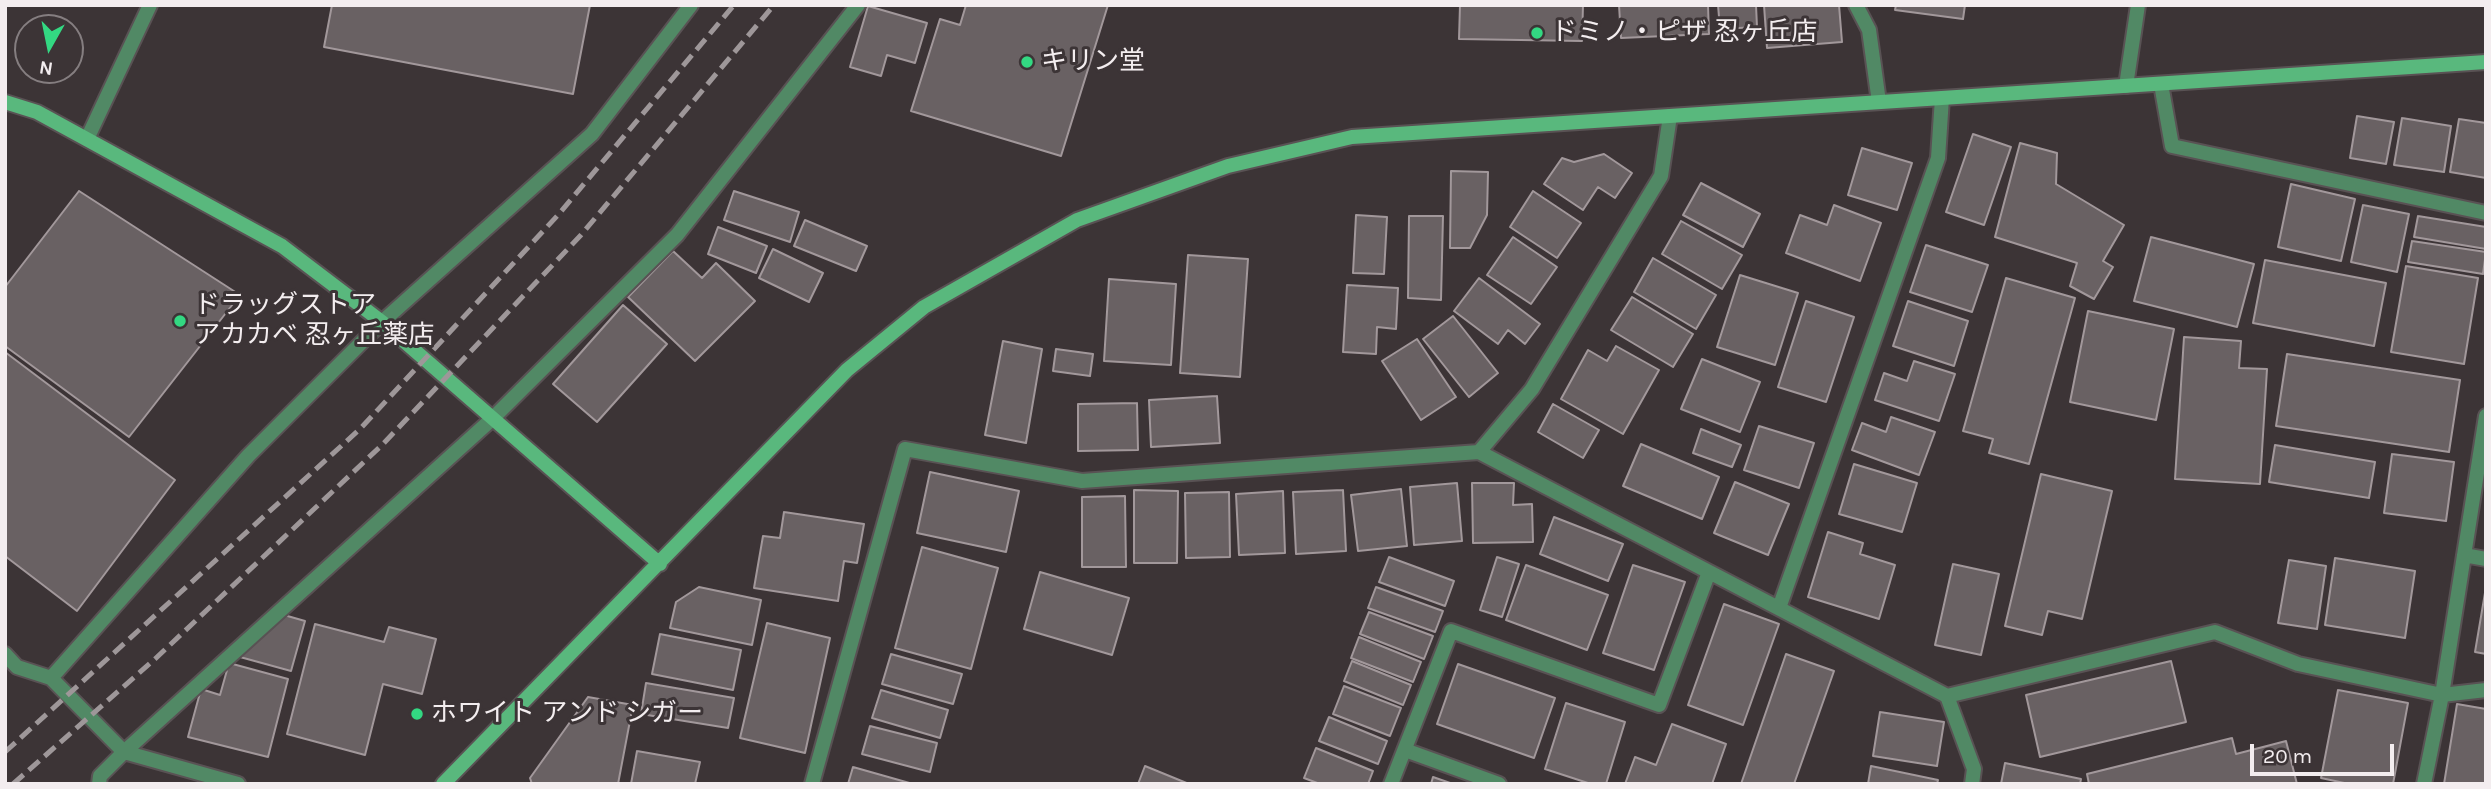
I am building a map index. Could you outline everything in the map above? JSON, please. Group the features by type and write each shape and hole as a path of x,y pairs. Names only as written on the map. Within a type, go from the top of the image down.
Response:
{"street":[{"path":"88,139 150,5"},
{"path":"51,678 248,456 382,322 592,134 691,5"},
{"path":"99,784 100,776 124,752 492,419 677,235 858,5"},
{"path":"1856,5 1869,30 1879,102"},
{"path":"2126,86 2138,5"},
{"path":"443,784 847,370 924,307 1077,220 1228,166 1352,137 2486,62"},
{"path":"2161,84 2172,146 2486,214"},
{"path":"1779,608 1938,158 1942,99"},
{"path":"5,102 37,112 282,246 382,322 660,564"},
{"path":"1479,452 1532,389 1661,176 1670,116"},
{"path":"2424,784 2442,695 2486,416"},
{"path":"812,784 905,449 1082,481 1479,452 1947,696 2215,632 2298,664 2442,695 2486,690"},
{"path":"2464,555 2486,559"},
{"path":"1391,784 1451,631 1659,705 1709,572"},
{"path":"5,654 16,667 51,678 124,752 238,784"},
{"path":"1947,696 1975,769 1972,784"},
{"path":"1405,750 1499,784"}],"building":[{"path":"332,5 590,5 573,94 324,47"},
{"path":"966,5 1108,5 1061,156 911,111 940,19 960,25"},
{"path":"1460,5 1583,5 1582,41 1459,39"},
{"path":"1619,5 1708,5 1709,34 1621,38"},
{"path":"1718,5 1756,5 1757,27 1720,29"},
{"path":"1764,5 1839,5 1842,42 1767,48"},
{"path":"1896,5 1965,5 1963,19 1895,10"},
{"path":"868,6 927,23 915,63 887,55 881,76 850,67"},
{"path":"2357,116 2394,122 2386,164 2350,158"},
{"path":"2402,118 2451,126 2444,172 2394,165"},
{"path":"2459,119 2486,123 2486,178 2450,172"},
{"path":"1973,134 2011,147 1984,225 1946,212"},
{"path":"2020,143 2057,153 2056,184 2124,225 2103,261 2113,267 2094,299 2070,286 2077,263 1995,237"},
{"path":"1862,148 1912,163 1897,210 1848,195"},
{"path":"1604,154 1632,173 1615,198 1598,187 1583,210 1544,184 1562,158 1574,162"},
{"path":"1451,171 1488,172 1487,215 1470,248 1450,248"},
{"path":"1701,183 1760,214 1743,247 1683,215"},
{"path":"2291,184 2355,199 2341,261 2278,247"},
{"path":"79,191 240,295 129,437 5,346 5,287"},
{"path":"734,191 799,212 790,242 724,220"},
{"path":"1533,191 1581,223 1557,258 1510,227"},
{"path":"1834,205 1881,223 1860,281 1786,253 1800,215 1827,225"},
{"path":"2363,205 2409,214 2397,272 2351,262"},
{"path":"1356,215 1387,217 1384,274 1353,273"},
{"path":"1409,216 1443,216 1441,300 1408,298"},
{"path":"2418,216 2486,227 2486,249 2414,237"},
{"path":"805,220 867,246 856,271 794,246"},
{"path":"1681,221 1742,255 1722,289 1662,254"},
{"path":"718,227 767,246 756,273 708,254"},
{"path":"1513,237 1557,267 1531,304 1487,275"},
{"path":"2151,237 2254,264 2237,327 2134,301"},
{"path":"2412,241 2486,252 2483,274 2408,262"},
{"path":"1926,245 1988,265 1972,312 1910,292"},
{"path":"773,249 823,273 809,302 759,278"},
{"path":"673,251 702,278 716,263 755,301 695,361 628,297"},
{"path":"1188,255 1248,259 1240,377 1180,373"},
{"path":"1653,258 1716,295 1696,329 1634,292"},
{"path":"2265,260 2386,283 2374,346 2253,323"},
{"path":"2406,266 2478,278 2464,364 2391,352"},
{"path":"1740,275 1798,293 1775,365 1717,347"},
{"path":"1479,278 1540,324 1525,344 1508,330 1498,344 1454,311"},
{"path":"2006,278 2075,298 2029,464 1989,453 1993,439 1963,431"},
{"path":"1109,279 1176,284 1171,365 1104,361"},
{"path":"1347,285 1398,288 1396,329 1377,327 1376,354 1343,352"},
{"path":"1632,297 1693,334 1673,367 1611,330"},
{"path":"1806,301 1854,317 1826,402 1778,387"},
{"path":"1908,301 1968,321 1954,366 1893,346"},
{"path":"623,305 667,344 597,422 553,384"},
{"path":"2088,311 2174,329 2156,420 2070,402"},
{"path":"1453,316 1498,373 1469,397 1423,339"},
{"path":"2184,337 2241,341 2239,368 2267,369 2260,484 2175,479"},
{"path":"1417,339 1456,397 1421,420 1382,361"},
{"path":"1003,341 1042,349 1026,443 985,435"},
{"path":"1616,346 1659,370 1623,434 1561,399 1588,350 1607,361"},
{"path":"1056,349 1093,354 1090,376 1053,371"},
{"path":"5,352 175,480 77,611 5,556"},
{"path":"2287,354 2460,380 2449,452 2276,426"},
{"path":"1702,359 1760,382 1740,432 1681,409"},
{"path":"1914,361 1955,374 1939,421 1875,400 1884,373 1907,381"},
{"path":"1217,396 1220,443 1151,447 1149,400"},
{"path":"1137,403 1138,450 1078,451 1078,404"},
{"path":"1553,404 1599,430 1583,458 1538,432"},
{"path":"1891,417 1935,432 1919,475 1852,450 1862,423 1886,432"},
{"path":"1759,426 1814,443 1799,488 1744,470"},
{"path":"1701,429 1741,445 1732,467 1693,453"},
{"path":"1641,444 1719,477 1702,519 1623,486"},
{"path":"2275,445 2375,462 2369,498 2269,482"},
{"path":"2392,454 2454,462 2446,521 2384,513"},
{"path":"1854,464 1917,483 1902,532 1839,514"},
{"path":"930,472 1019,491 1006,552 917,533"},
{"path":"2041,474 2112,491 2082,619 2048,611 2042,635 2005,626"},
{"path":"1735,482 1789,504 1768,555 1714,533"},
{"path":"1457,483 1462,541 1414,545 1410,487"},
{"path":"1472,483 1514,483 1513,505 1532,504 1533,542 1473,543"},
{"path":"1401,489 1407,546 1358,551 1351,495"},
{"path":"1134,490 1178,491 1177,563 1134,563"},
{"path":"1343,490 1346,551 1296,554 1293,492"},
{"path":"1283,491 1285,553 1239,555 1236,494"},
{"path":"1229,492 1230,557 1186,558 1185,493"},
{"path":"1125,496 1126,567 1082,567 1082,497"},
{"path":"784,512 864,524 857,563 844,561 838,601 754,588 763,536 780,538"},
{"path":"1554,517 1623,544 1608,581 1540,554"},
{"path":"1828,532 1863,543 1860,554 1895,565 1879,619 1808,597"},
{"path":"922,547 998,568 971,669 895,648"},
{"path":"1389,557 1454,581 1445,606 1379,582"},
{"path":"1497,557 1519,564 1502,617 1480,610"},
{"path":"2335,558 2415,571 2405,638 2325,625"},
{"path":"2289,560 2326,566 2317,629 2278,623"},
{"path":"1953,564 1999,574 1981,655 1935,645"},
{"path":"1526,565 1608,595 1587,650 1506,620"},
{"path":"1633,565 1685,582 1654,670 1603,653"},
{"path":"1040,572 1129,598 1112,655 1024,629"},
{"path":"699,587 761,600 752,645 670,628 676,602"},
{"path":"1376,587 1443,611 1435,632 1368,608"},
{"path":"2486,587 2486,654 2475,652"},
{"path":"1724,604 1779,624 1743,725 1688,705"},
{"path":"1369,612 1433,636 1424,659 1360,634"},
{"path":"284,615 305,621 291,671 240,657"},
{"path":"767,623 830,638 805,753 740,738"},
{"path":"315,624 384,642 389,627 436,639 422,694 383,684 365,755 287,734"},
{"path":"660,634 741,650 733,690 652,674"},
{"path":"1359,637 1421,662 1413,682 1351,658"},
{"path":"891,654 962,674 953,704 882,684"},
{"path":"1786,654 1834,671 1794,784 1741,784"},
{"path":"1352,661 1411,685 1403,705 1344,681"},
{"path":"2171,661 2186,722 2040,757 2026,695"},
{"path":"229,663 288,679 268,757 188,737 201,689 220,695"},
{"path":"1458,664 1555,698 1534,758 1437,724"},
{"path":"646,683 734,698 728,728 641,714"},
{"path":"1344,686 1401,708 1390,736 1333,714"},
{"path":"881,690 948,710 940,738 872,718"},
{"path":"2338,690 2408,703 2393,784 2349,784 2321,778"},
{"path":"588,697 633,705 618,784 532,784 530,778"},
{"path":"1566,703 1625,722 1606,784 1591,784 1545,769"},
{"path":"2457,704 2486,709 2486,784 2444,784"},
{"path":"1880,712 1944,722 1937,766 1873,756"},
{"path":"1329,717 1387,741 1378,764 1319,741"},
{"path":"1672,724 1726,744 1712,784 1625,784 1635,757 1656,765"},
{"path":"870,726 937,743 930,772 862,754"},
{"path":"2232,738 2236,754 2286,741 2297,784 2089,784 2087,774"},
{"path":"1316,748 1373,771 1368,784 1320,784 1304,778"},
{"path":"637,751 700,762 695,784 631,784"},
{"path":"2005,763 2081,779 2080,784 2001,784"},
{"path":"1145,766 1189,784 1138,784"},
{"path":"1871,766 1938,780 1937,784 1868,784"},
{"path":"853,767 913,784 848,784"},
{"path":"1433,777 1453,784 1431,784"}],"railway":[{"path":"5,752 361,428 558,215 734,5"},
{"path":"13,784 155,659 383,444 581,235 774,5"}],"place":[{"name":"ドミノ・ピザ 忍ヶ丘店","path":"1537,33"},
{"name":"キリン堂","path":"1027,62"},
{"name":"ドラッグストア アカカベ 忍ヶ丘薬店","path":"180,321"},
{"name":"ホワイト アンド シガー","path":"417,714"}]}
